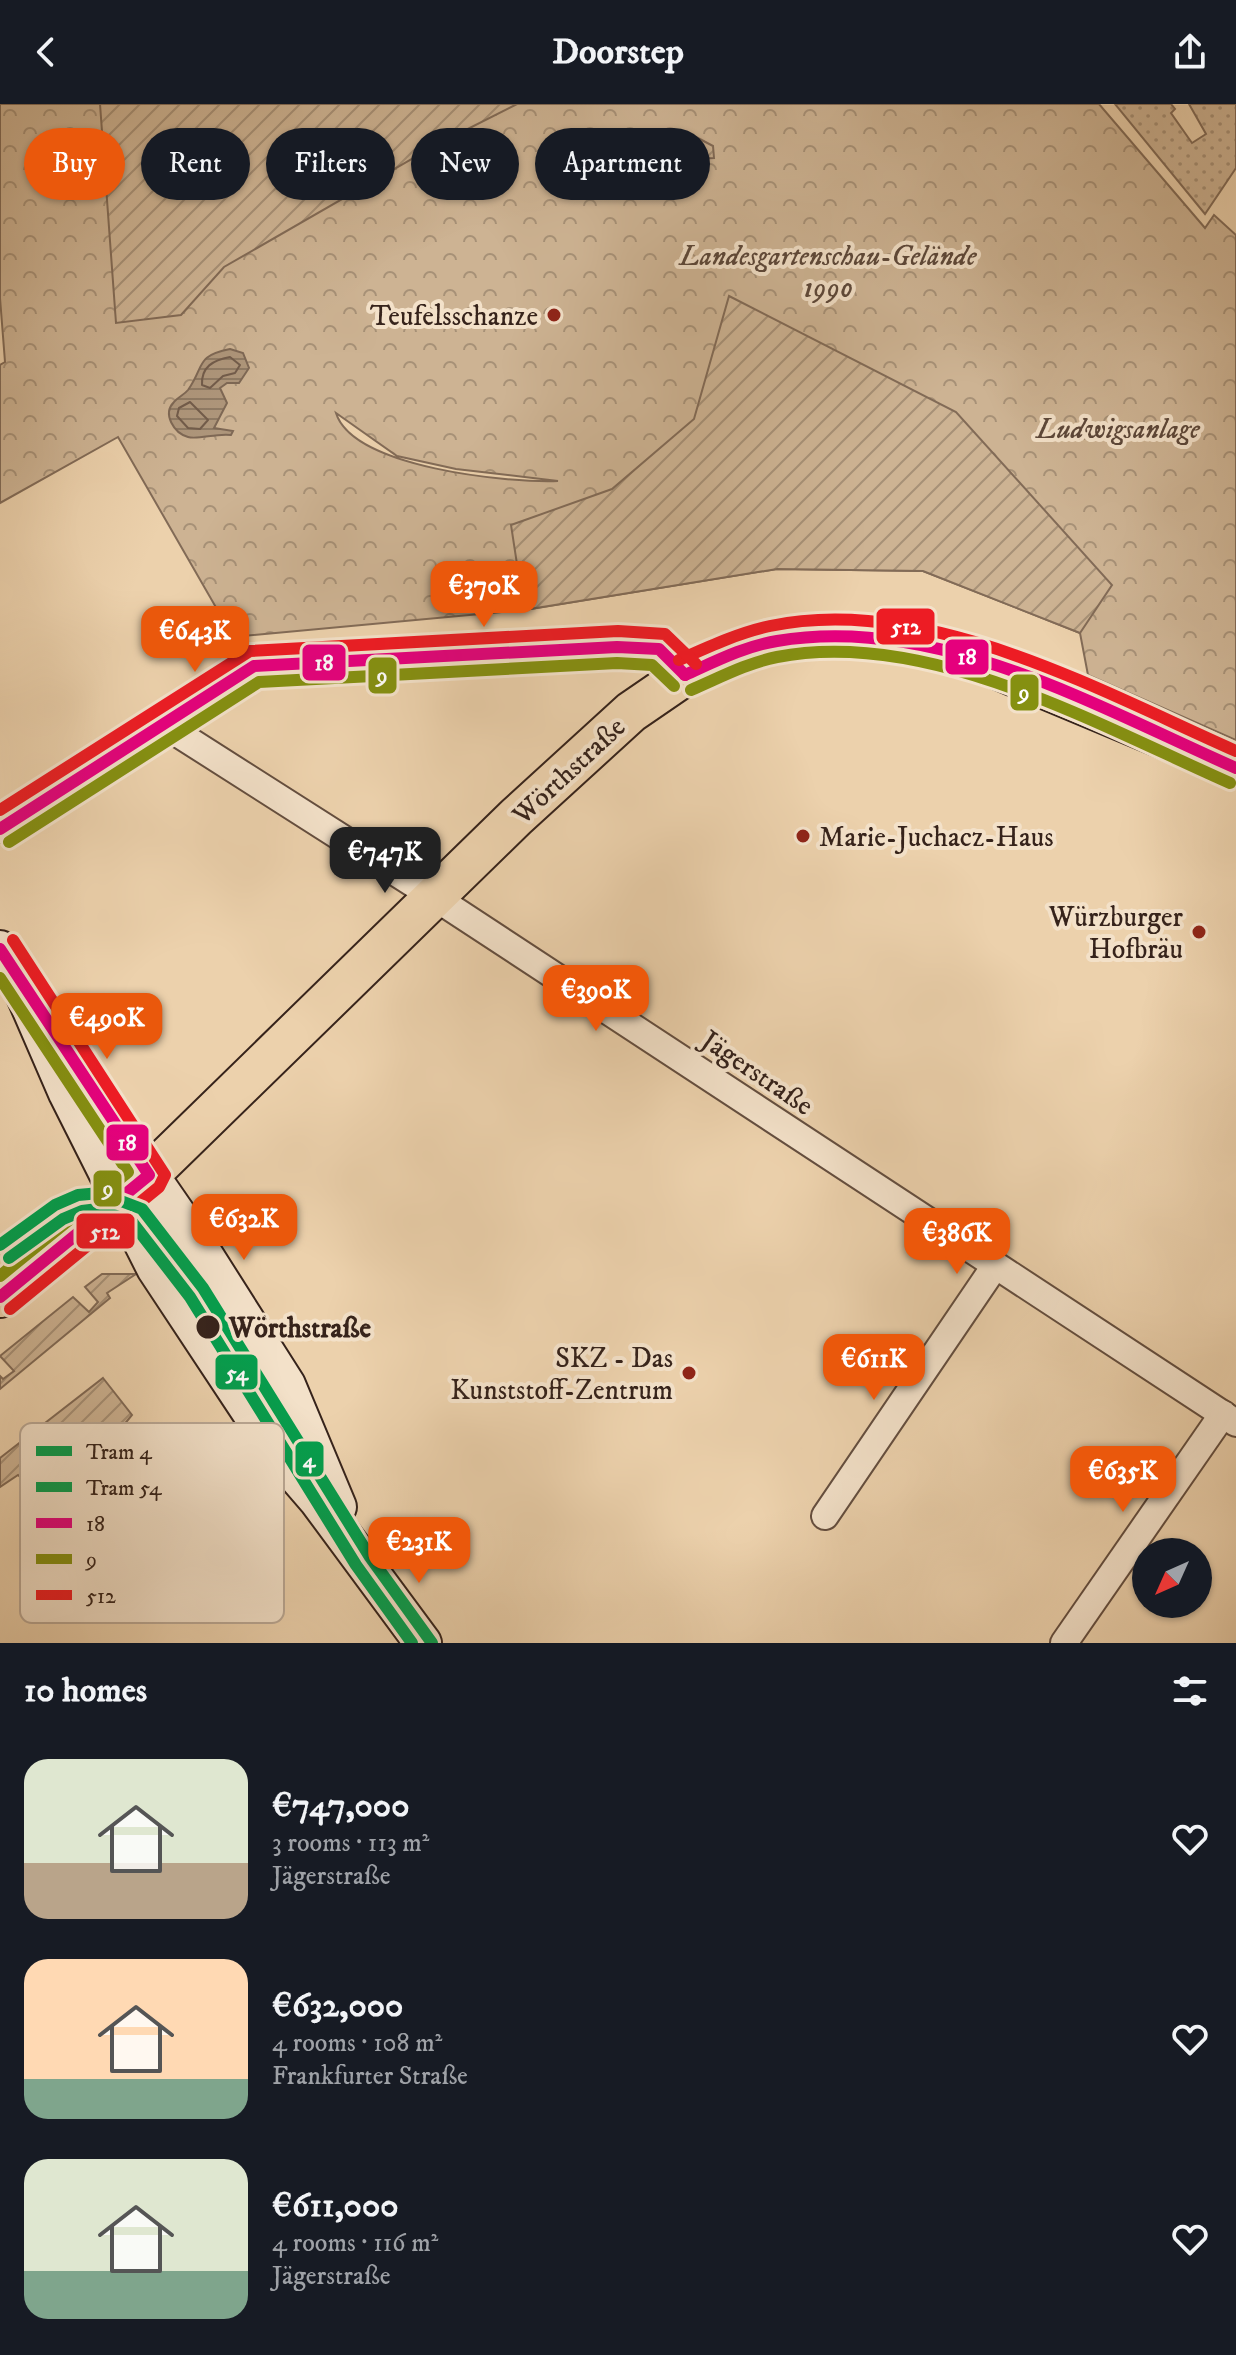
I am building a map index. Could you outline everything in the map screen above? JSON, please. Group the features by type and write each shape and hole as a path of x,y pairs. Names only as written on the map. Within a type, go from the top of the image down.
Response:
{"main road":[{"name":"Wörthstraße","path":"0,1297 135,1187 516,817 631,712 685,675 736,652 778,641 843,635 903,639 989,665 1236,768"}],"street":[{"path":"0,829 254,666 617,647 659,649 685,675"},
{"name":"Jägerstraße","path":"163,724 436,898 1229,1418"},
{"path":"0,949 135,1187 287,1385 334,1500 365,1561"},
{"path":"135,1187 155,1268 258,1423"},
{"path":"825,1516 995,1266"},
{"path":"1064,1643 1229,1418"},
{"path":"284,1462 365,1561 423,1643"}],"green space":[{"name":"Landesgartenschau-Gelände 1990","path":"0,104 1099,104 1205,228 1214,215 1236,235 1236,740 1088,675 1080,633 923,571 777,569 524,610 233,637 118,437 0,503 0,365 5,362 0,298","holes":["336,413 397,456 456,469 558,481 471,475 401,459 371,447 348,432"]},
{"path":"100,104 517,104 470,128 411,128 411,160 395,169 395,128 266,128 266,200 341,200 224,267 181,315 116,323 107,200 125,200 125,128 102,128"},
{"path":"1115,104 1171,104 1175,109 1171,113 1192,143 1206,134 1189,104 1236,104 1236,168 1205,214"},
{"path":"710,144 713,146 714,158 710,158"},
{"path":"729,296 956,412 1112,585 1080,633 923,571 777,569 524,610 511,525 612,489 694,419"},
{"path":"102,1274 136,1274 107,1293 110,1298 0,1389 0,1376 3,1379 14,1371 0,1356 73,1297 89,1312 98,1302 85,1287"},
{"path":"103,1378 132,1415 126,1423 45,1423"},
{"path":"20,1442 20,1477 18,1475 0,1487 0,1458"}],"water":[{"path":"230,349 243,353 249,368 239,383 227,383 220,388 227,403 214,428 233,431 231,435 192,438 183,435 171,422 171,407 188,390 206,359"}],"tram line":[{"name":"4","path":"0,1245 55,1205 78,1195 100,1193 142,1209 203,1288 370,1557 432,1643"},
{"name":"54","path":"9,1258 63,1219 82,1211 98,1209 132,1222 190,1297 268,1423"},
{"name":"54","path":"284,1449 356,1565 412,1643"}],"transit line":[{"name":"512","path":"679,660 735,636 770,626 829,619 889,623 949,635 1009,653 1127,701 1236,751"},
{"name":"512","path":"0,810 250,651 618,631 665,634 696,664"},
{"name":"18","path":"685,675 741,651 777,641 837,636 896,641 955,653 1014,671 1071,693 1236,768"},
{"name":"18","path":"0,829 254,666 617,647 659,649 685,675"},
{"name":"9","path":"691,690 744,667 777,657 834,652 892,656 951,669 1010,687 1124,734 1230,783"},
{"name":"9","path":"9,842 259,682 617,663 652,665 674,686"},
{"name":"512","path":"10,1309 159,1187 165,1175 13,940"},
{"name":"18","path":"0,949 149,1175 0,1297"},
{"name":"9","path":"0,978 128,1172 0,1276"}],"place":[{"name":"Teufelsschanze","path":"554,315"},
{"name":"Marie-Juchacz-Haus","path":"803,836"},
{"name":"Würzburger Hofbräu","path":"1199,932"},
{"name":"Wörthstraße","path":"208,1327"},
{"name":"SKZ - Das Kunststoff-Zentrum","path":"689,1373"}],"park label":[{"name":"Ludwigsanlage","path":"1118,428"}]}
